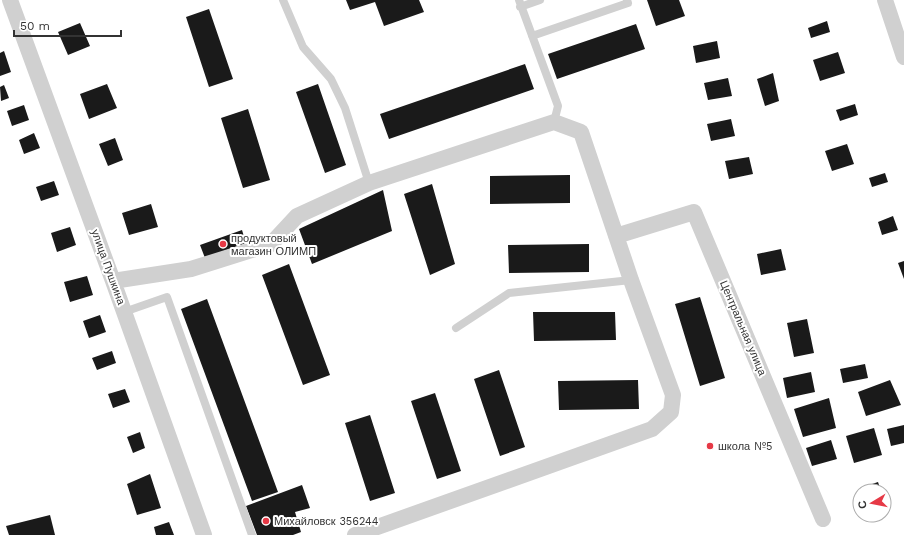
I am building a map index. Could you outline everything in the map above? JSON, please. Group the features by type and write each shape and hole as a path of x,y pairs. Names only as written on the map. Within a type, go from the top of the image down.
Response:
{"street":[{"name":"улица Пушкина","path":"10,0 114,281 204,535"},
{"path":"886,0 904,57"},
{"path":"114,281 191,269 271,244 296,216 369,183 554,122 581,132 631,280 673,395 671,412 662,422 652,429 355,535"},
{"name":"Центральная улица","path":"616,236 694,212 823,519"}],"lane":[{"path":"283,0 303,47 331,79 342,102 369,183"},
{"path":"540,0 520,3 558,106 554,122"},
{"path":"532,36 628,3 627,0"},
{"path":"456,328 509,293 631,280"},
{"path":"124,312 167,297 252,535"}],"building":[{"path":"346,0 419,0 424,12 384,26 375,2 350,10"},
{"path":"647,0 679,0 685,16 656,26"},
{"path":"209,9 233,79 209,87 186,17"},
{"path":"827,21 830,32 811,38 808,28"},
{"path":"80,23 90,46 68,55 58,32"},
{"path":"636,24 645,49 557,79 548,54"},
{"path":"717,41 720,58 696,63 693,46"},
{"path":"4,51 11,72 0,76 0,53"},
{"path":"838,52 845,73 820,81 813,60"},
{"path":"525,64 534,89 389,139 380,114"},
{"path":"773,73 779,101 765,106 757,79"},
{"path":"728,78 732,96 708,100 704,83"},
{"path":"107,84 117,108 89,119 80,94"},
{"path":"318,84 346,165 325,173 296,92"},
{"path":"4,85 9,98 1,101 0,87"},
{"path":"855,104 858,115 840,121 836,110"},
{"path":"24,105 29,120 12,126 7,111"},
{"path":"248,109 270,180 243,188 221,118"},
{"path":"731,119 735,136 711,141 707,124"},
{"path":"34,133 40,148 24,154 19,140"},
{"path":"115,138 123,160 108,166 99,144"},
{"path":"847,144 854,164 832,171 825,151"},
{"path":"749,157 753,174 729,179 725,161"},
{"path":"885,173 888,182 872,187 869,178"},
{"path":"570,175 570,203 490,204 490,176"},
{"path":"54,181 59,195 41,201 36,187"},
{"path":"432,184 455,264 430,275 404,194"},
{"path":"383,190 392,231 312,264 299,229"},
{"path":"151,204 158,227 129,235 122,213"},
{"path":"893,216 898,230 882,235 878,222"},
{"path":"70,227 76,245 57,252 51,233"},
{"name":"продуктовый магазин ОЛИМП","path":"242,230 246,243 205,258 200,245"},
{"path":"589,244 589,272 509,273 508,245"},
{"path":"781,249 786,270 761,275 757,254"},
{"path":"904,261 904,279 898,263"},
{"path":"289,264 330,375 303,385 262,275"},
{"path":"87,276 93,295 70,302 64,282"},
{"path":"700,297 725,378 700,386 675,304"},
{"path":"207,299 278,492 252,501 181,309"},
{"path":"533,312 615,312 616,340 534,341"},
{"path":"100,315 106,332 89,338 83,321"},
{"path":"807,319 814,353 794,357 787,323"},
{"path":"112,351 116,363 97,370 92,358"},
{"path":"865,364 868,378 843,383 840,369"},
{"path":"499,370 525,447 500,456 474,379"},
{"path":"811,372 815,392 787,398 783,378"},
{"path":"638,380 639,409 559,410 558,381"},
{"path":"890,380 901,405 866,416 858,392"},
{"path":"125,389 130,402 113,408 108,394"},
{"path":"435,393 461,471 437,479 411,401"},
{"path":"829,398 836,428 803,437 794,409"},
{"path":"370,415 395,493 370,501 345,423"},
{"path":"904,425 904,443 891,446 887,429"},
{"path":"874,428 882,455 854,463 846,436"},
{"path":"140,432 145,448 133,453 127,437"},
{"path":"831,440 837,459 812,466 806,448"},
{"path":"150,474 161,508 137,515 127,484"},
{"path":"302,485 310,508 295,512 301,532 293,535 257,535 246,506"},
{"path":"50,515 55,535 9,535 6,526"},
{"path":"169,522 174,535 156,535 154,527"}],"place":[{"name":"продуктовый магазин ОЛИМП","path":"223,244"},
{"name":"школа №5","path":"710,446"},
{"name":"Михайловск 356244","path":"266,521"}]}
